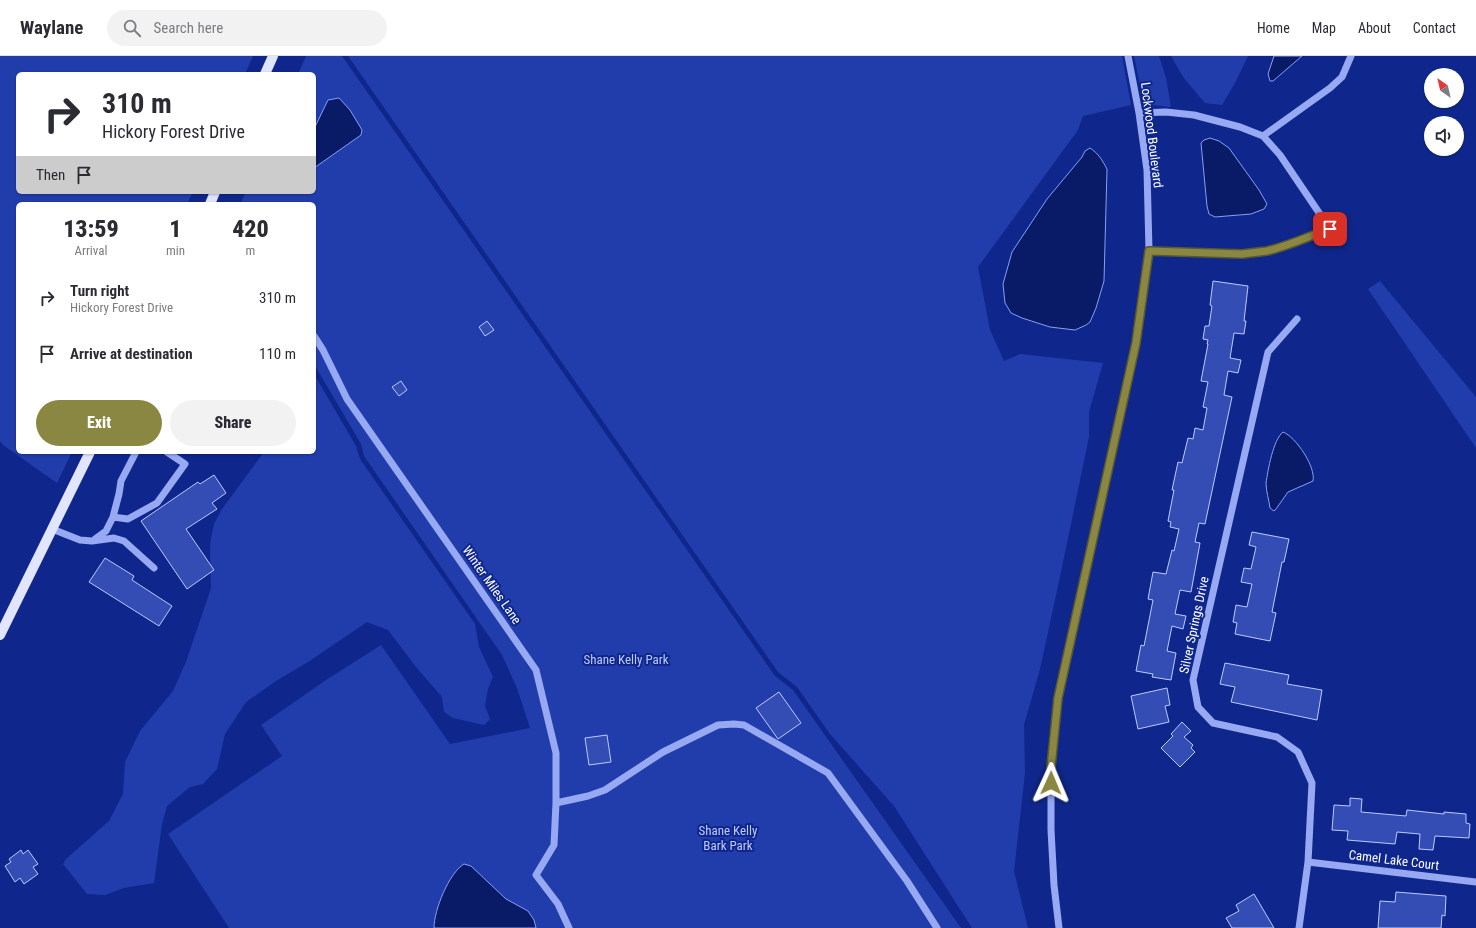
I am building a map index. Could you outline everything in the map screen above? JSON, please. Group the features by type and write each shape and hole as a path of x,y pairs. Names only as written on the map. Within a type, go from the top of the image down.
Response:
{"main road":[{"path":"266,72 273,56"},
{"path":"0,635 89,454"}],"street":[{"name":"Lockwood Boulevard","path":"1059,928 1054,885 1051,830 1051,767 1058,698 1136,343 1149,251 1147,170 1139,113 1128,56"},
{"path":"1263,136 1330,88 1342,77 1351,56"},
{"path":"1139,113 1166,112 1194,115 1240,126 1263,136 1280,155 1330,229 1267,251 1242,254 1149,251"},
{"name":"Silver Springs Drive","path":"1297,319 1268,352 1193,680 1198,707 1213,723 1277,737 1298,752 1312,783 1308,862 1299,928"},
{"name":"Winter Miles Lane","path":"316,339 323,350 347,399 536,670 556,753 554,845 536,875 558,904 568,928"},
{"path":"92,541 106,531 113,517 121,481 135,454"},
{"path":"113,517 128,519 157,503 185,464 170,454"},
{"path":"52,529 80,540 92,541 114,538 124,541 154,568"},
{"path":"556,803 588,796 605,790 663,752 718,725 744,725 828,773 907,881 937,928"},
{"name":"Camel Lake Court","path":"1308,862 1476,882"}],"green space":[{"path":"0,56 253,56 246,72 16,72 16,194 192,194 188,202 16,202 16,454 71,454 57,483 3,445 0,441"},
{"name":"Shane Kelly Park","path":"306,56 342,56 775,676 793,690 961,928 229,928 168,834 282,756 261,725 326,680 381,645 450,744 530,728 517,688 502,655 364,456 361,444 316,367 316,202 241,202 245,194 316,194 316,72 299,72"},
{"path":"348,56 1122,56 1131,105 1083,116 1078,130 978,267 990,330 1004,361 1020,354 1103,363 1089,412 1089,437 1040,669 1024,725 1025,773 1014,871 1028,928 972,928 894,806 830,734 797,687 778,672"},
{"path":"1134,56 1159,56 1166,78 1171,107 1144,104"},
{"path":"1171,56 1248,56 1222,105 1205,103 1183,77"},
{"path":"1380,281 1476,397 1476,448 1368,289"},
{"path":"316,377 356,446 360,459 475,624 479,647 493,677 488,689 485,706 490,719 484,725 453,718 444,712 442,697 416,667 388,630 367,622 246,702 225,734 217,769 203,784 190,787 167,806 162,824 154,883 124,888 105,895 87,894 63,864 66,859 109,821 123,794 125,762 140,731 173,691 186,662 211,588 210,544 214,524 222,509 263,454 316,454"}],"shaded area":[{"path":"1274,56 1302,56 1273,81 1270,81 1268,74"},
{"path":"339,98 350,110 362,130 361,135 316,167 316,125 328,100"},
{"path":"1210,138 1219,141 1229,148 1259,190 1267,204 1264,209 1251,214 1215,217 1209,214 1201,143"},
{"path":"1090,148 1098,155 1107,169 1104,281 1090,322 1075,330 1050,327 1011,313 1005,303 1003,284 1012,252 1047,199 1082,157 1085,151"},
{"path":"1283,432 1294,440 1304,453 1311,468 1313,481 1288,492 1274,511 1270,508 1266,483 1276,442"},
{"path":"464,864 471,866 506,899 528,911 534,920 536,928 434,928 443,893 453,875"}],"building":[{"path":"1213,281 1248,286 1244,321 1246,321 1244,334 1234,333 1230,358 1241,360 1238,373 1228,371 1224,395 1232,397 1205,524 1199,523 1195,542 1200,543 1191,592 1180,590 1175,614 1186,616 1183,629 1172,626 1167,651 1176,653 1171,680 1152,677 1153,674 1136,671 1141,645 1144,646 1153,600 1148,599 1153,572 1166,574 1172,550 1174,551 1179,529 1170,527 1171,522 1168,521 1174,490 1172,490 1178,462 1182,463 1188,438 1193,439 1195,428 1203,430 1207,408 1203,407 1208,382 1201,381 1208,340 1203,339 1205,326 1209,326 1212,306 1210,305"},
{"path":"487,321 494,330 485,336 479,327"},
{"path":"401,381 407,390 399,396 392,387"},
{"path":"214,475 226,493 212,503 217,509 186,529 214,570 187,589 141,521 198,482 200,484"},
{"path":"1252,532 1289,539 1284,562 1282,562 1272,612 1276,613 1270,641 1235,634 1237,623 1233,622 1236,605 1247,607 1252,584 1241,582 1244,568 1251,569 1256,547 1249,545"},
{"path":"105,558 134,576 132,580 172,606 159,626 89,582"},
{"path":"1225,663 1289,675 1287,684 1322,690 1317,720 1231,702 1235,687 1220,684"},
{"path":"1167,688 1170,705 1165,706 1169,722 1138,729 1131,696"},
{"path":"779,692 801,723 778,739 756,708"},
{"path":"1182,722 1191,731 1184,737 1193,745 1191,748 1195,752 1180,767 1161,748 1173,736 1171,734"},
{"path":"607,735 611,762 589,765 585,738"},
{"path":"1350,798 1362,799 1361,812 1406,816 1407,810 1444,814 1444,812 1466,814 1466,823 1470,824 1469,838 1435,836 1433,850 1419,849 1420,834 1397,832 1395,844 1347,840 1348,831 1332,830 1334,805 1350,806"},
{"path":"21,850 23,854 28,850 38,864 33,867 38,874 24,884 20,878 15,882 5,866 11,862 9,859"},
{"path":"1396,892 1446,896 1445,916 1442,915 1441,928 1378,928 1380,901 1395,902"},
{"path":"1254,894 1274,928 1232,928 1226,918 1239,911 1236,905"}],"route":[{"path":"1051,783 1051,767 1058,698 1136,343 1149,251 1242,254 1267,251 1330,229"}],"park label":[{"name":"Shane Kelly Bark Park","path":"728,838"}]}
